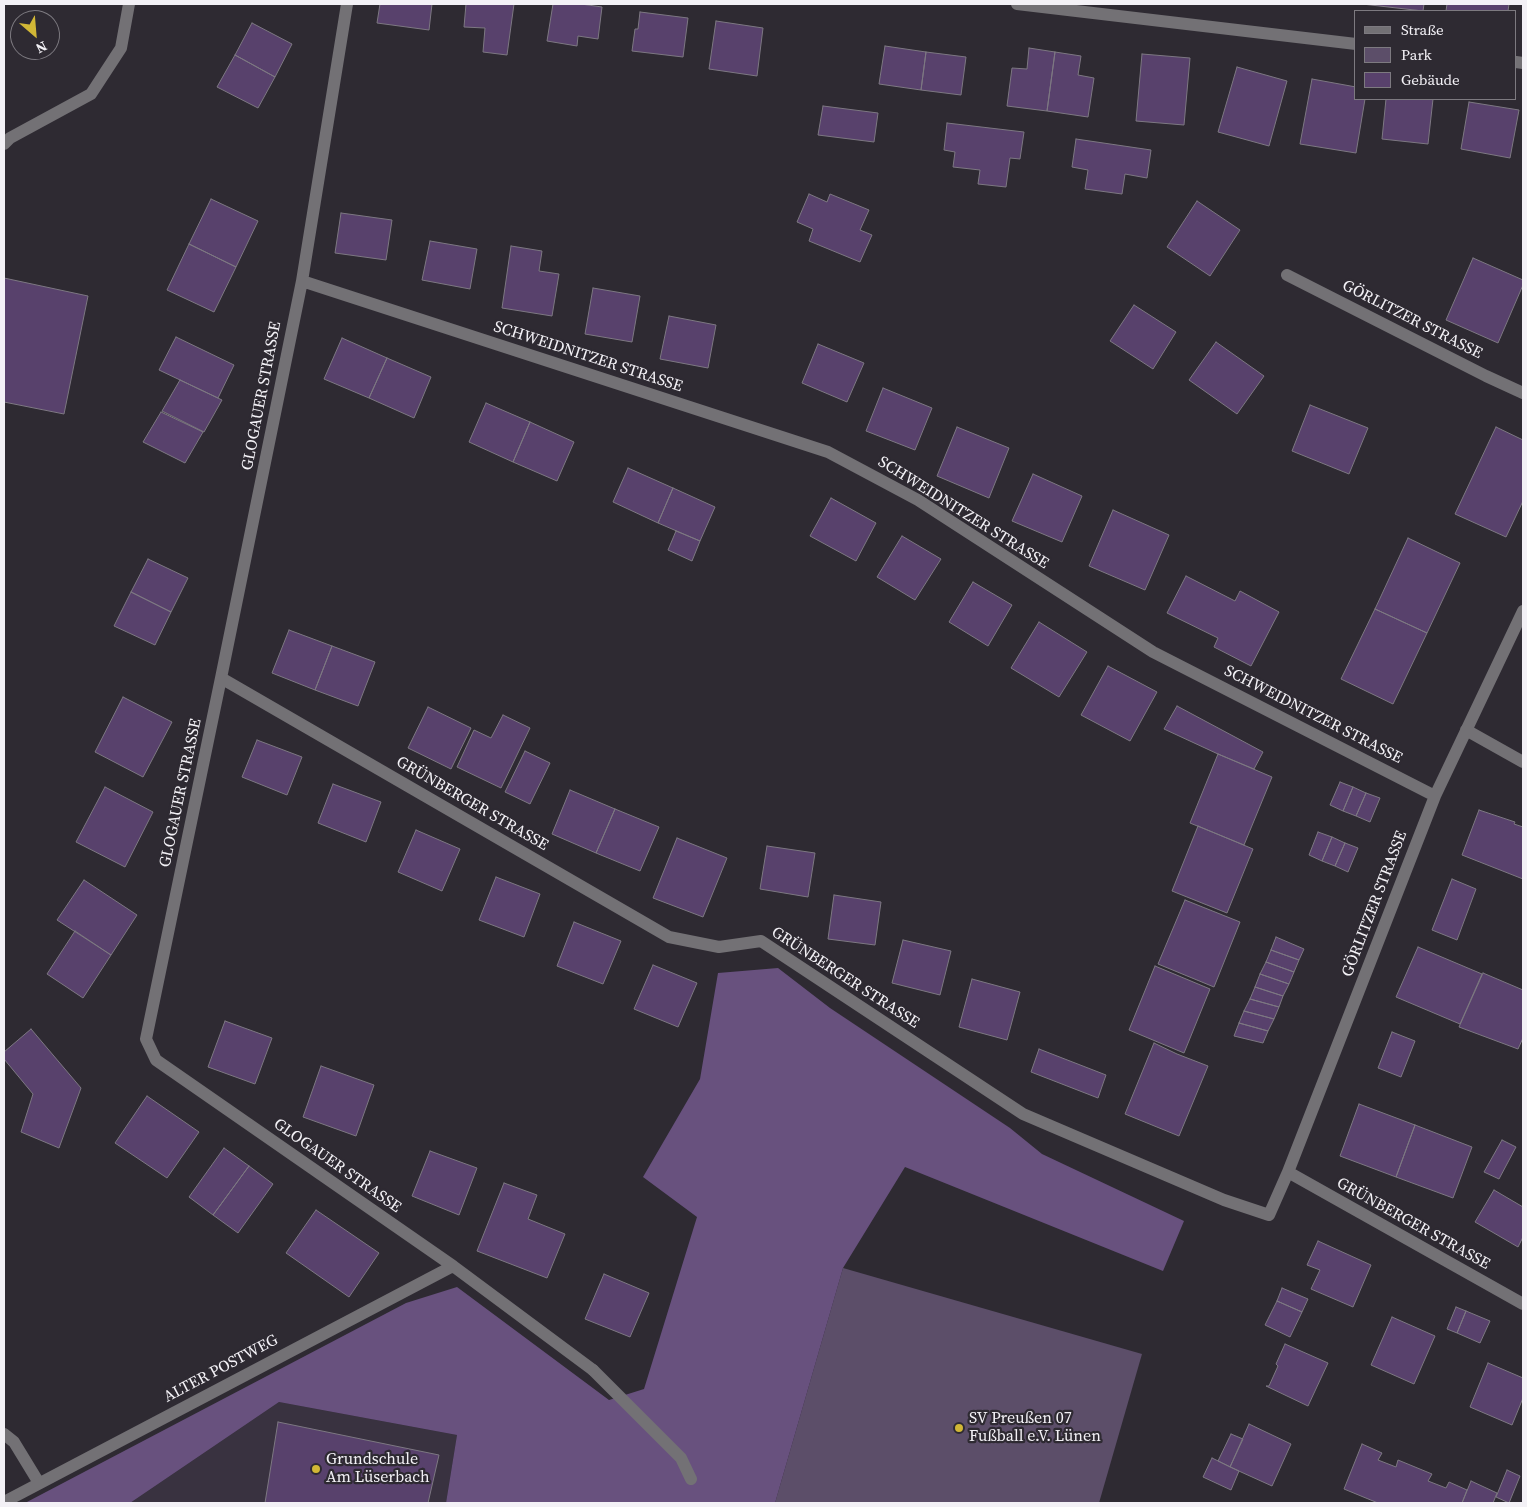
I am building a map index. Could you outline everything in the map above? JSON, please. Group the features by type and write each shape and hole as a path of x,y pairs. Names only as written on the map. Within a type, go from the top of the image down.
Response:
{"street":[{"path":"4,144 10,138 91,94 122,48 129,4"},
{"name":"GLOGAUER STRASSE","path":"347,4 302,281 146,1038 156,1060 453,1266 593,1370 681,1458 691,1479"},
{"path":"1016,4 1354,44"},
{"name":"GÖRLITZER STRASSE","path":"1287,275 1523,393"},
{"name":"SCHWEIDNITZER STRASSE","path":"302,281 828,452 918,500 1153,652 1435,796"},
{"name":"GÖRLITZER STRASSE","path":"1269,1215 1288,1172 1435,796 1523,611"},
{"name":"GRÜNBERGER STRASSE","path":"221,678 669,937 719,947 762,941 1023,1114 1224,1200 1269,1215"},
{"path":"1466,730 1523,762"},
{"name":"GRÜNBERGER STRASSE","path":"1288,1172 1523,1304"},
{"name":"ALTER POSTWEG","path":"4,1502 453,1266"},
{"path":"4,1434 14,1442 39,1483"}],"shaded area":[{"path":"778,968 830,1008 1010,1128 1042,1154 1184,1221 1163,1271 905,1167 843,1268 775,1503 446,1503 457,1435 279,1402 130,1503 25,1503 406,1303 457,1287 609,1400 644,1389 697,1217 643,1177 700,1079 718,973"},
{"name":"Grundschule Am Lüserbach","path":"279,1402 457,1435 446,1503 130,1503"}],"green space":[{"name":"SV Preußen 07 Fußball e.V. Lünen","path":"843,1268 1142,1354 1099,1503 775,1503"}],"building":[{"path":"380,4 432,4 429,30 377,23"},
{"path":"466,4 514,4 507,55 483,52 485,28 464,27"},
{"path":"553,4 581,4 602,7 598,39 578,36 577,46 547,41"},
{"path":"1362,4 1424,4 1423,10"},
{"path":"1447,4 1509,4 1508,10 1446,10"},
{"path":"640,12 688,18 683,57 632,51"},
{"path":"716,21 763,28 757,76 709,69"},
{"path":"252,23 292,44 275,77 235,55"},
{"path":"885,46 926,52 921,90 879,84"},
{"path":"1029,48 1055,52 1047,111 1007,106 1012,68 1027,69"},
{"path":"926,52 966,57 961,95 921,90"},
{"path":"1055,52 1081,56 1078,75 1094,78 1088,117 1047,111"},
{"path":"1142,54 1190,58 1184,125 1136,121"},
{"path":"235,55 275,77 258,108 217,87"},
{"path":"1237,67 1287,81 1269,146 1218,132"},
{"path":"1312,79 1354,87 1354,100 1365,100 1356,153 1300,144"},
{"path":"1386,100 1433,100 1428,144 1382,139"},
{"path":"1469,102 1519,110 1510,158 1461,149"},
{"path":"823,106 878,113 874,142 818,135"},
{"path":"947,123 1024,132 1020,159 1010,158 1006,187 978,184 980,170 953,167 955,152 944,150"},
{"path":"1076,139 1151,150 1147,178 1125,174 1122,194 1085,189 1088,170 1072,167"},
{"path":"809,194 827,202 830,194 869,210 860,230 872,235 860,262 809,241 813,229 797,222"},
{"path":"211,199 258,221 236,267 189,244"},
{"path":"1197,201 1240,230 1210,276 1167,247"},
{"path":"341,213 392,220 386,260 335,253"},
{"path":"430,241 477,249 470,289 422,280"},
{"path":"189,244 236,267 214,312 167,290"},
{"path":"511,246 542,251 539,271 559,274 552,316 502,308"},
{"path":"1473,258 1523,280 1523,285 1498,343 1446,320"},
{"path":"4,278 88,296 64,414 4,402"},
{"path":"593,288 640,296 632,342 585,334"},
{"path":"1134,305 1176,332 1153,369 1110,341"},
{"path":"669,316 716,325 708,368 660,359"},
{"path":"176,337 234,365 218,398 159,370"},
{"path":"342,338 387,358 369,398 324,379"},
{"path":"1216,342 1264,376 1237,414 1189,380"},
{"path":"818,344 864,363 847,402 802,383"},
{"path":"387,358 431,377 414,418 369,398"},
{"path":"180,380 222,400 204,432 162,411"},
{"path":"883,388 932,408 915,450 866,431"},
{"path":"486,403 530,422 513,462 469,442"},
{"path":"1310,405 1368,428 1349,474 1292,451"},
{"path":"161,412 203,432 185,463 143,442"},
{"path":"530,422 574,442 557,481 513,462"},
{"path":"957,427 1009,448 989,498 937,476"},
{"path":"1496,427 1523,440 1523,501 1506,537 1455,514"},
{"path":"628,468 673,488 658,523 613,502"},
{"path":"1033,474 1082,496 1062,542 1012,521"},
{"path":"673,488 715,507 700,541 658,523"},
{"path":"831,498 876,523 856,561 810,536"},
{"path":"1113,510 1169,535 1145,590 1089,566"},
{"path":"676,531 700,541 692,561 668,550"},
{"path":"902,536 941,559 915,600 877,577"},
{"path":"1408,538 1460,563 1427,633 1375,609"},
{"path":"148,559 188,578 171,612 131,592"},
{"path":"1186,576 1235,601 1240,591 1279,612 1251,666 1214,647 1218,638 1167,613"},
{"path":"973,582 1012,605 988,646 949,622"},
{"path":"131,592 171,612 155,645 114,626"},
{"path":"1375,609 1427,633 1393,704 1341,679"},
{"path":"1039,622 1087,652 1059,697 1011,668"},
{"path":"289,630 332,646 315,690 272,673"},
{"path":"332,646 375,662 358,706 315,690"},
{"path":"1108,666 1157,692 1130,741 1081,715"},
{"path":"123,697 172,722 143,777 95,752"},
{"path":"1177,706 1263,752 1254,769 1164,729"},
{"path":"428,707 471,728 451,769 408,748"},
{"path":"503,715 530,728 501,788 457,767 474,730 491,738"},
{"path":"257,740 302,757 287,795 242,777"},
{"path":"525,751 550,763 530,804 505,792"},
{"path":"1218,754 1272,777 1244,845 1190,823"},
{"path":"1340,782 1353,787 1343,811 1330,805"},
{"path":"333,784 381,802 366,842 318,823"},
{"path":"105,787 153,812 125,867 76,842"},
{"path":"1353,787 1366,793 1356,816 1343,811"},
{"path":"570,790 615,809 596,853 552,834"},
{"path":"1366,793 1380,798 1370,822 1356,816"},
{"path":"615,809 659,827 640,871 596,853"},
{"path":"1479,810 1515,822 1514,824 1523,827 1523,879 1462,855"},
{"path":"1198,826 1253,849 1227,913 1172,891"},
{"path":"416,830 460,849 442,891 398,872"},
{"path":"1318,832 1332,837 1322,861 1309,855"},
{"path":"1332,837 1345,843 1335,866 1322,861"},
{"path":"677,838 727,858 703,917 653,898"},
{"path":"1345,843 1358,848 1348,872 1335,866"},
{"path":"767,846 815,853 808,897 760,889"},
{"path":"496,877 540,894 524,937 479,920"},
{"path":"1452,879 1476,889 1457,940 1432,930"},
{"path":"84,880 137,915 111,955 57,920"},
{"path":"834,895 881,902 875,945 828,939"},
{"path":"1185,900 1240,922 1214,987 1158,964"},
{"path":"574,922 621,941 603,984 557,966"},
{"path":"75,931 111,955 83,998 47,974"},
{"path":"1276,937 1304,949 1299,960 1271,950"},
{"path":"903,940 951,951 940,995 892,983"},
{"path":"1418,947 1482,974 1460,1024 1396,997"},
{"path":"1271,950 1299,960 1294,972 1266,962"},
{"path":"1266,962 1294,972 1289,984 1260,974"},
{"path":"653,965 697,983 678,1027 634,1009"},
{"path":"1155,966 1210,989 1184,1053 1129,1030"},
{"path":"1483,973 1523,990 1523,1038 1518,1049 1459,1027"},
{"path":"1260,974 1289,984 1283,996 1255,987"},
{"path":"972,979 1020,992 1007,1040 959,1027"},
{"path":"1255,987 1283,996 1279,1007 1250,999"},
{"path":"1250,999 1279,1007 1274,1019 1244,1011"},
{"path":"1244,1011 1274,1019 1268,1031 1239,1023"},
{"path":"225,1021 272,1038 255,1084 208,1067"},
{"path":"1239,1023 1268,1031 1263,1043 1234,1036"},
{"path":"31,1029 81,1088 59,1148 21,1132 33,1094 4,1059 4,1052"},
{"path":"1392,1032 1415,1041 1401,1077 1378,1068"},
{"path":"1154,1043 1208,1066 1179,1136 1125,1114"},
{"path":"1039,1049 1106,1075 1098,1098 1031,1072"},
{"path":"321,1066 374,1085 356,1136 303,1117"},
{"path":"147,1096 199,1132 167,1178 115,1143"},
{"path":"1359,1104 1415,1125 1396,1177 1340,1156"},
{"path":"1415,1125 1472,1147 1453,1198 1396,1177"},
{"path":"1502,1140 1516,1147 1499,1179 1484,1172"},
{"path":"224,1148 249,1166 213,1215 189,1197"},
{"path":"430,1151 477,1168 459,1215 412,1196"},
{"path":"249,1166 273,1184 238,1233 213,1215"},
{"path":"504,1183 537,1195 528,1219 565,1234 547,1278 477,1251"},
{"path":"1494,1190 1523,1207 1523,1237 1518,1247 1475,1222"},
{"path":"316,1210 379,1253 349,1297 286,1253"},
{"path":"1318,1241 1371,1265 1353,1307 1311,1289 1320,1270 1307,1265"},
{"path":"604,1274 649,1293 630,1337 585,1319"},
{"path":"1282,1288 1308,1299 1302,1312 1277,1301"},
{"path":"1277,1301 1302,1312 1290,1337 1265,1325"},
{"path":"1456,1307 1466,1311 1457,1333 1447,1329"},
{"path":"1466,1311 1490,1321 1480,1343 1457,1333"},
{"path":"1392,1317 1435,1336 1414,1384 1371,1365"},
{"path":"1285,1344 1328,1363 1308,1406 1266,1386 1269,1386"},
{"path":"1488,1363 1523,1378 1523,1398 1512,1425 1470,1407"},
{"path":"278,1422 439,1455 428,1503 265,1503"},
{"path":"1249,1424 1291,1444 1272,1486 1230,1467"},
{"path":"1231,1434 1243,1439 1230,1467 1218,1461"},
{"path":"1362,1444 1382,1453 1378,1460 1396,1467 1398,1460 1432,1474 1428,1481 1446,1488 1449,1482 1467,1490 1462,1503 1378,1503 1344,1489"},
{"path":"1212,1458 1239,1471 1231,1490 1203,1477"},
{"path":"1507,1470 1520,1476 1509,1503 1496,1497"},
{"path":"1471,1481 1497,1493 1493,1503 1462,1503"}],"place":[{"name":"SV Preußen 07 Fußball e.V. Lünen","path":"959,1428"},
{"name":"Grundschule Am Lüserbach","path":"316,1469"}]}
